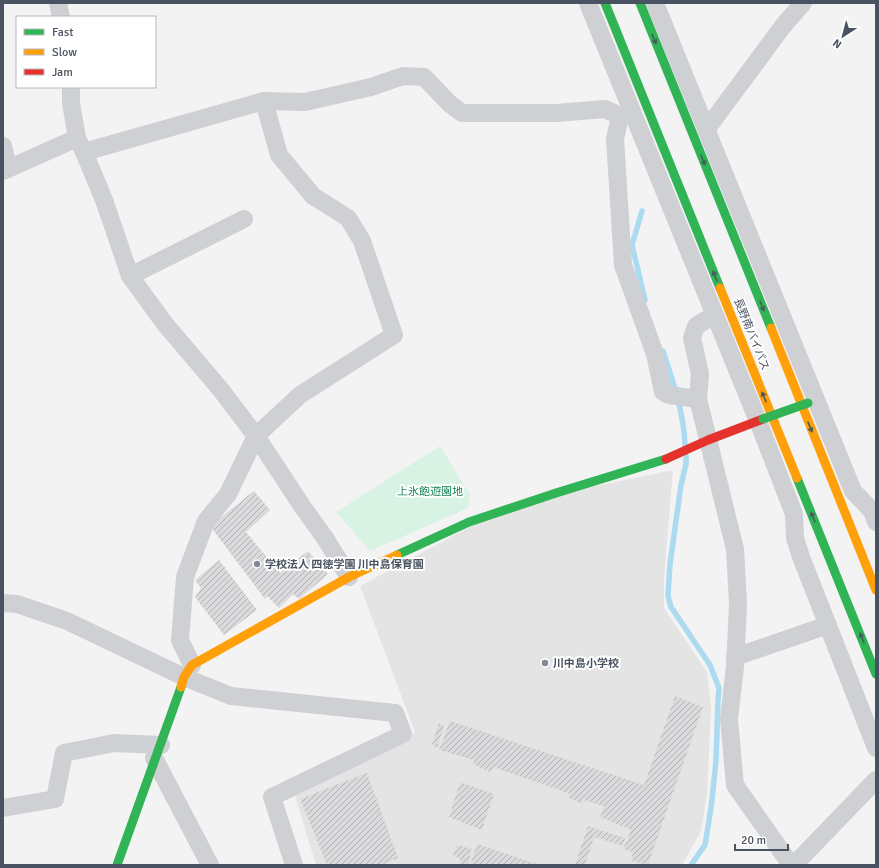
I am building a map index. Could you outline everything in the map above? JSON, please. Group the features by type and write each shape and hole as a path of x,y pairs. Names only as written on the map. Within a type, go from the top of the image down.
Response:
{"main road":[{"name":"長野南バイパス","path":"605,3 876,674"},
{"name":"長野南バイパス","path":"640,3 876,590"},
{"path":"117,865 188,671 349,577 469,522 672,457 702,443 812,401"}],"street":[{"path":"58,3 61,16"},
{"path":"588,3 626,114 761,420 794,514 795,538 801,557 876,748"},
{"path":"655,3 812,401 853,491 872,511 876,522"},
{"path":"706,130 783,26 803,3"},
{"path":"3,146 6,169 80,145 264,101 305,102 371,87 403,76 424,77 450,104 462,113 556,113 605,109 626,114"},
{"path":"71,88 71,103 80,145 104,200 130,276 165,324 221,390 256,436 325,538 349,577"},
{"path":"188,671 180,640 186,577 206,521 228,494 256,436 300,394 394,335 362,241 348,218 313,196 279,155 264,101"},
{"path":"626,114 615,139 623,265 654,354 663,392 669,395 693,398"},
{"path":"130,276 244,219"},
{"path":"715,316 696,326 692,338 700,374 693,398 702,443 735,549 738,604 729,719 735,785 790,865"},
{"path":"3,603 17,604 67,621 188,671 231,696 394,713 403,734 272,797 294,865"},
{"path":"735,657 828,625"},
{"path":"3,808 55,799 64,753 114,743 158,752 210,865"},
{"path":"794,865 876,780"}],"shaded area":[{"name":"川中島小学校","path":"673,470 664,578 664,608 707,672 711,708 707,795 701,831 682,865 316,865 295,796 415,732 360,586 475,524 568,492"}],"green space":[{"name":"上氷飽遊園地","path":"440,446 470,495 468,508 370,551 336,512"}],"building":[{"path":"254,491 270,510 246,532 280,573 308,551 328,574 299,599 293,594 279,608 267,596 265,599 210,526"},
{"path":"219,560 257,610 224,635 195,597 201,588 195,580"},
{"path":"675,696 703,707 648,865 631,861 633,852 623,849 631,830 600,817 604,806 583,800 582,804 569,798 570,794 493,767 490,772 473,764 474,760 439,750 450,721 644,785"},
{"path":"439,723 444,727 437,748 432,744"},
{"path":"367,773 398,858 381,865 327,865 300,799"},
{"path":"460,782 494,794 482,830 449,817"},
{"path":"588,826 625,838 623,846 594,837 585,865 575,865"},
{"path":"477,844 540,865 470,865"},
{"path":"457,845 472,849 468,865 459,865 461,860 453,855"}],"waterway":[{"path":"642,211 632,245 645,300"},
{"path":"663,351 683,421 685,445"},
{"path":"686,456 670,564 668,596 671,607 710,665 719,688 716,761 711,808 705,845 691,865"}],"traffic: fast":[{"path":"605,3 720,288"},
{"path":"640,3 771,328"},
{"path":"763,419 808,403"},
{"path":"397,555 469,522 666,459"},
{"path":"797,478 876,674"},
{"path":"117,865 181,687"}],"traffic: slow":[{"path":"720,288 797,478"},
{"path":"771,328 876,590"},
{"path":"181,687 184,677 192,665 349,577 397,555"}],"traffic: jam":[{"path":"666,459 708,440 763,419"}],"place":[{"name":"学校法人 四徳学園 川中島保育園","path":"257,564"},
{"name":"川中島小学校","path":"545,663"}]}
